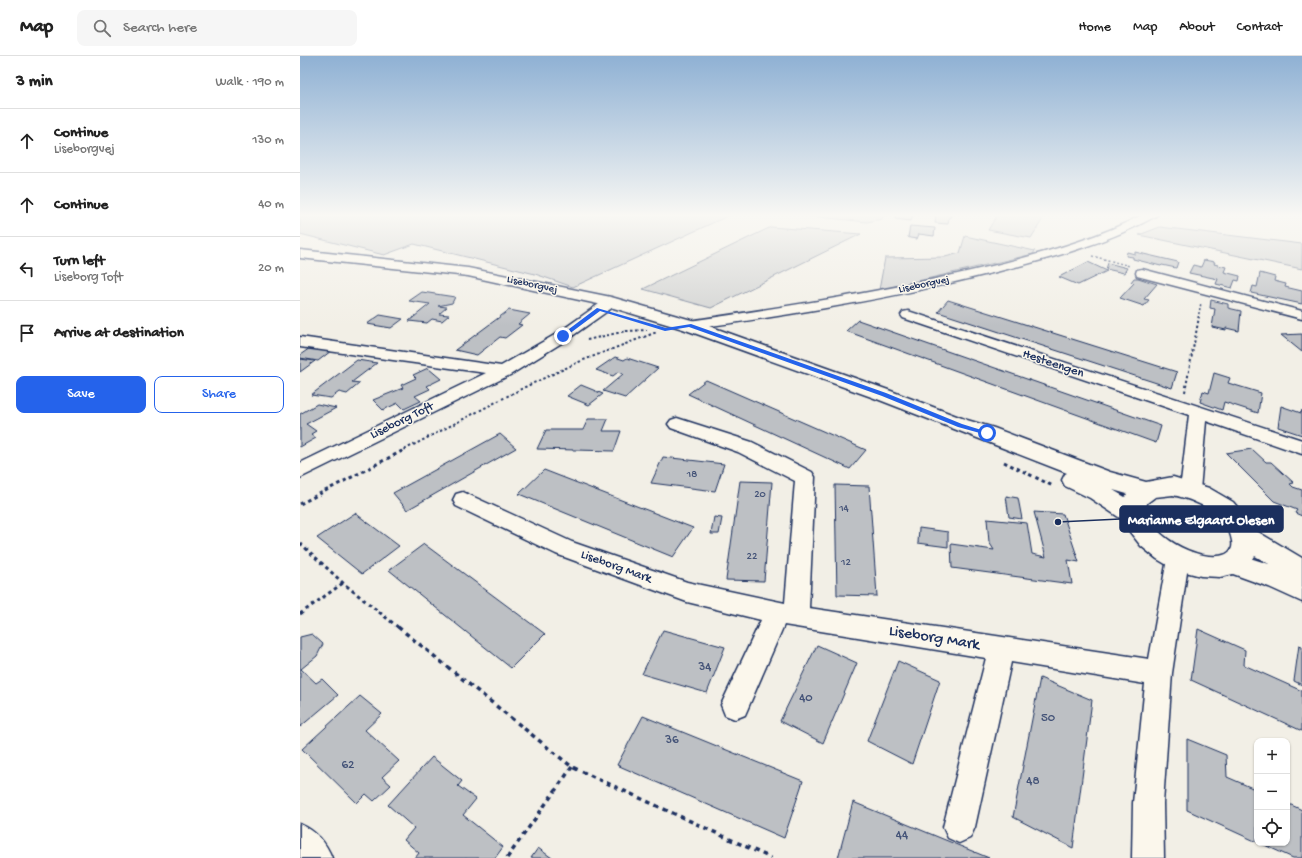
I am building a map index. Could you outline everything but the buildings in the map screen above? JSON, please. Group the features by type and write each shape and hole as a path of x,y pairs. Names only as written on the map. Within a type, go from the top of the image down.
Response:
{"street":[{"name":"Liseborgvej","path":"689,325 791,311 878,295 978,273 1060,251"},
{"name":"Liseborgvej","path":"300,254 468,272 611,302 689,325 884,395 960,426 984,439 1098,492 1134,515"},
{"path":"1142,273 1302,315"},
{"name":"Liseborg Toft","path":"300,471 504,371 552,343 611,302"},
{"name":"Hesteengen","path":"908,315 1190,411 1302,447"},
{"path":"300,342 504,371"},
{"path":"1190,411 1190,490"},
{"path":"677,424 745,447 805,476 786,615 735,705"},
{"name":"Liseborgvej","path":"960,426 987,433 1105,479 1145,490"},
{"path":"1245,537 1245,548 1241,557 1232,563 1217,567 1198,565 1178,558 1162,550 1149,539 1139,527 1134,515 1134,505 1137,497 1145,490 1157,486 1173,486 1190,490 1209,498 1225,509 1237,523 1245,537 1302,571"},
{"name":"Liseborg Mark","path":"463,500 578,554 687,592 786,615 1159,673"},
{"path":"1148,858 1148,803 1159,673 1178,558"},
{"path":"1232,563 1278,579 1302,590"},
{"path":"959,827 1001,649"},
{"path":"300,840 316,858"}],"path":[{"path":"1078,251 1142,269 1142,273"},
{"path":"1190,411 1203,289"},
{"path":"552,343 579,342 626,331 665,329 689,325"},
{"path":"300,504 525,387 581,361 665,329"},
{"path":"998,459 1058,489"},
{"path":"300,543 343,583 572,767 771,858"},
{"path":"300,614 343,583"},
{"path":"507,858 572,767"}],"shaded area":[{"path":"370,251 394,251 384,255"},
{"path":"444,251 650,251 573,287 535,274"},
{"path":"721,251 826,251 711,308 643,289"},
{"path":"960,251 1035,251 1033,254 879,290 885,258 945,257 960,253"},
{"path":"1218,251 1302,251 1302,269"}],"place":[{"name":"Marianne Elgaard Olesen","path":"1058,522"}],"route":[{"path":"563,336 599,309 665,329 689,325 884,395 960,426 987,433"}]}
